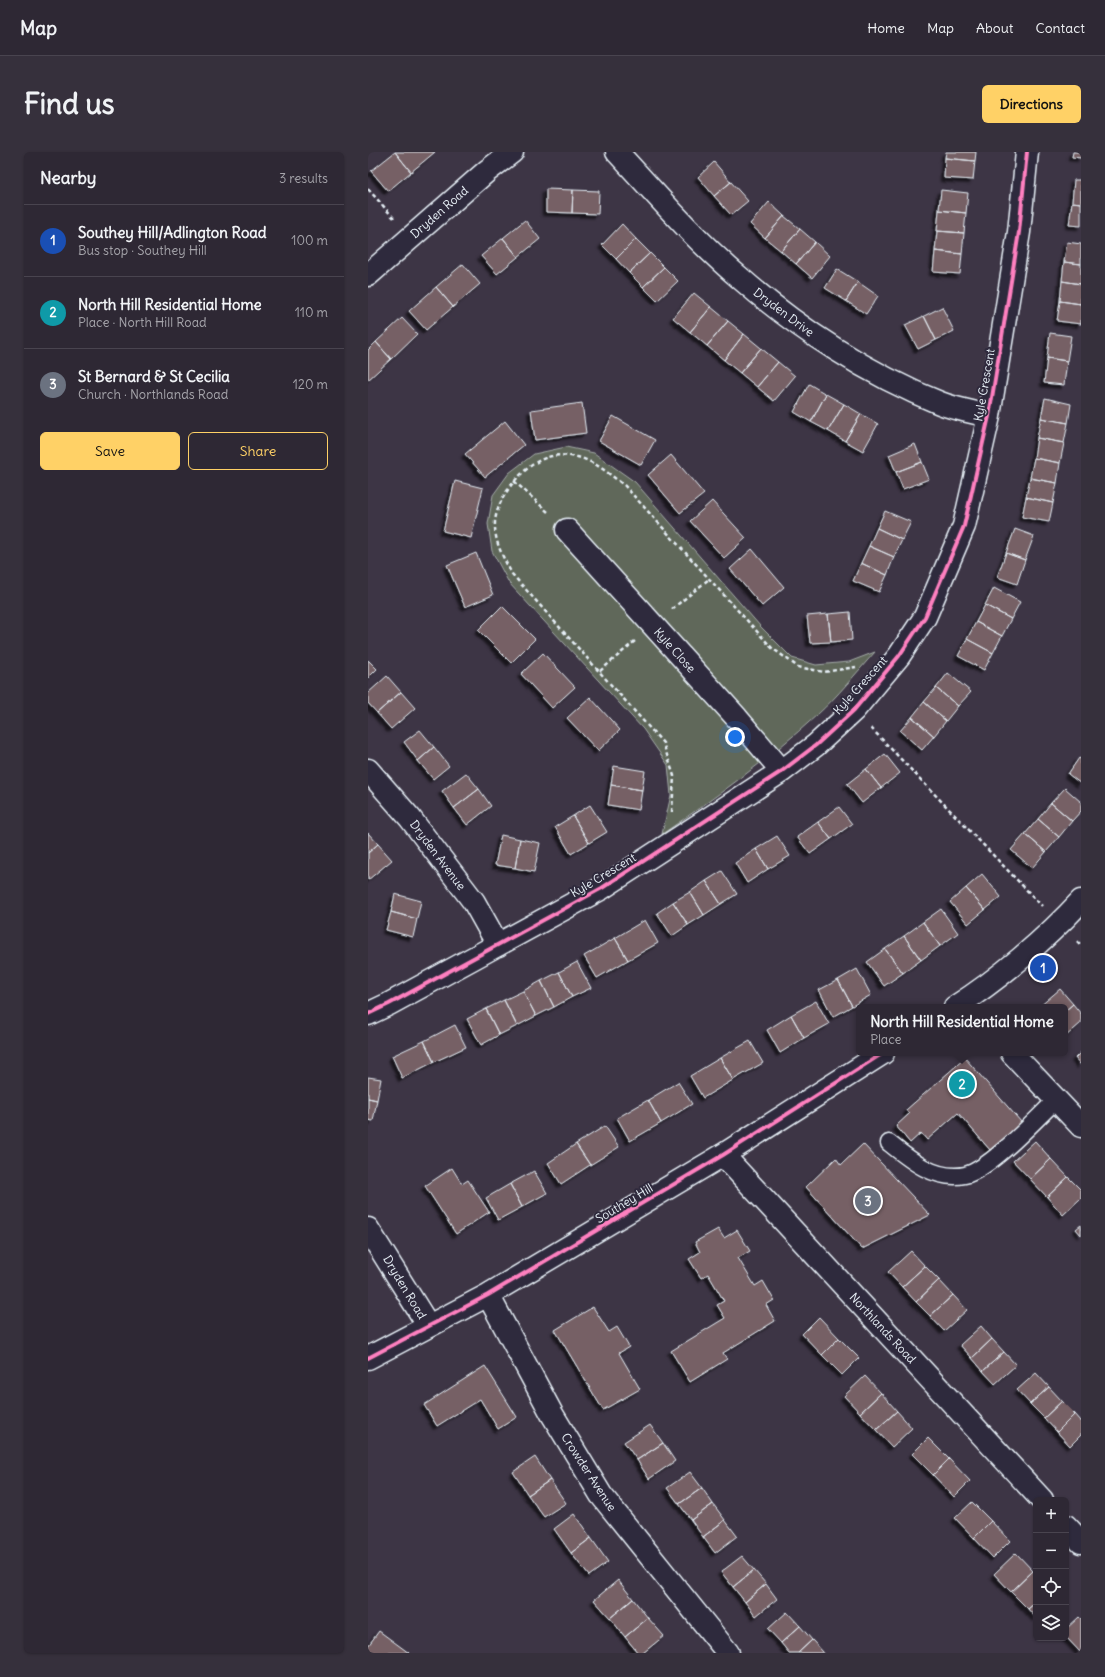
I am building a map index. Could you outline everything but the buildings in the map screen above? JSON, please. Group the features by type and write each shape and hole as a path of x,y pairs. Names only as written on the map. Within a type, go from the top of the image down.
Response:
{"street":[{"name":"Dryden Road","path":"368,275 487,171 512,152"},
{"name":"Dryden Drive","path":"617,152 687,228 740,278 814,336 880,376 941,404 989,416"},
{"name":"Kyle Crescent","path":"368,1014 602,888 782,772 816,745 854,710 899,656 928,610 964,526 989,416 1019,232 1027,152"},
{"name":"Kyle Close","path":"567,530 738,718 782,772"},
{"name":"Dryden Avenue","path":"368,770 410,818 474,902 498,945"},
{"path":"964,1004 1060,924 1081,901"},
{"name":"Southey Hill","path":"368,1358 428,1325 488,1295 723,1155 878,1056"},
{"path":"1015,1056 1081,1126"},
{"name":"Northlands Road","path":"723,1155 1039,1497"},
{"name":"Dryden Road","path":"368,1229 428,1325"},
{"name":"Crowder Avenue","path":"488,1295 552,1414 601,1495 728,1653"},
{"path":"1069,1529 1081,1542"}],"lane":[{"path":"889,1143 910,1160 927,1170 946,1174 965,1175 979,1168 996,1155 1056,1100"}],"path":[{"path":"368,189 411,237"},
{"path":"514,481 567,530"},
{"path":"854,710 1060,924"}],"green space":[{"path":"566,447 594,453 635,482 760,626 792,658 816,665 849,662 875,652 832,700 799,731 742,777 662,834 671,795 668,765 643,729 509,583 492,551 488,524 493,495 509,473 534,454"}],"cycle path":[{"path":"368,1014 602,888 782,771 816,745 854,710 899,656 925,617 964,526 989,416 1019,232 1027,152"},
{"path":"368,1358 488,1295 723,1155 878,1056"}],"place":[{"name":"Southey Hill/Adlington Road","path":"1043,968"},
{"name":"North Hill Residential Home","path":"962,1084"},
{"name":"St Bernard & St Cecilia","path":"868,1201"}]}
